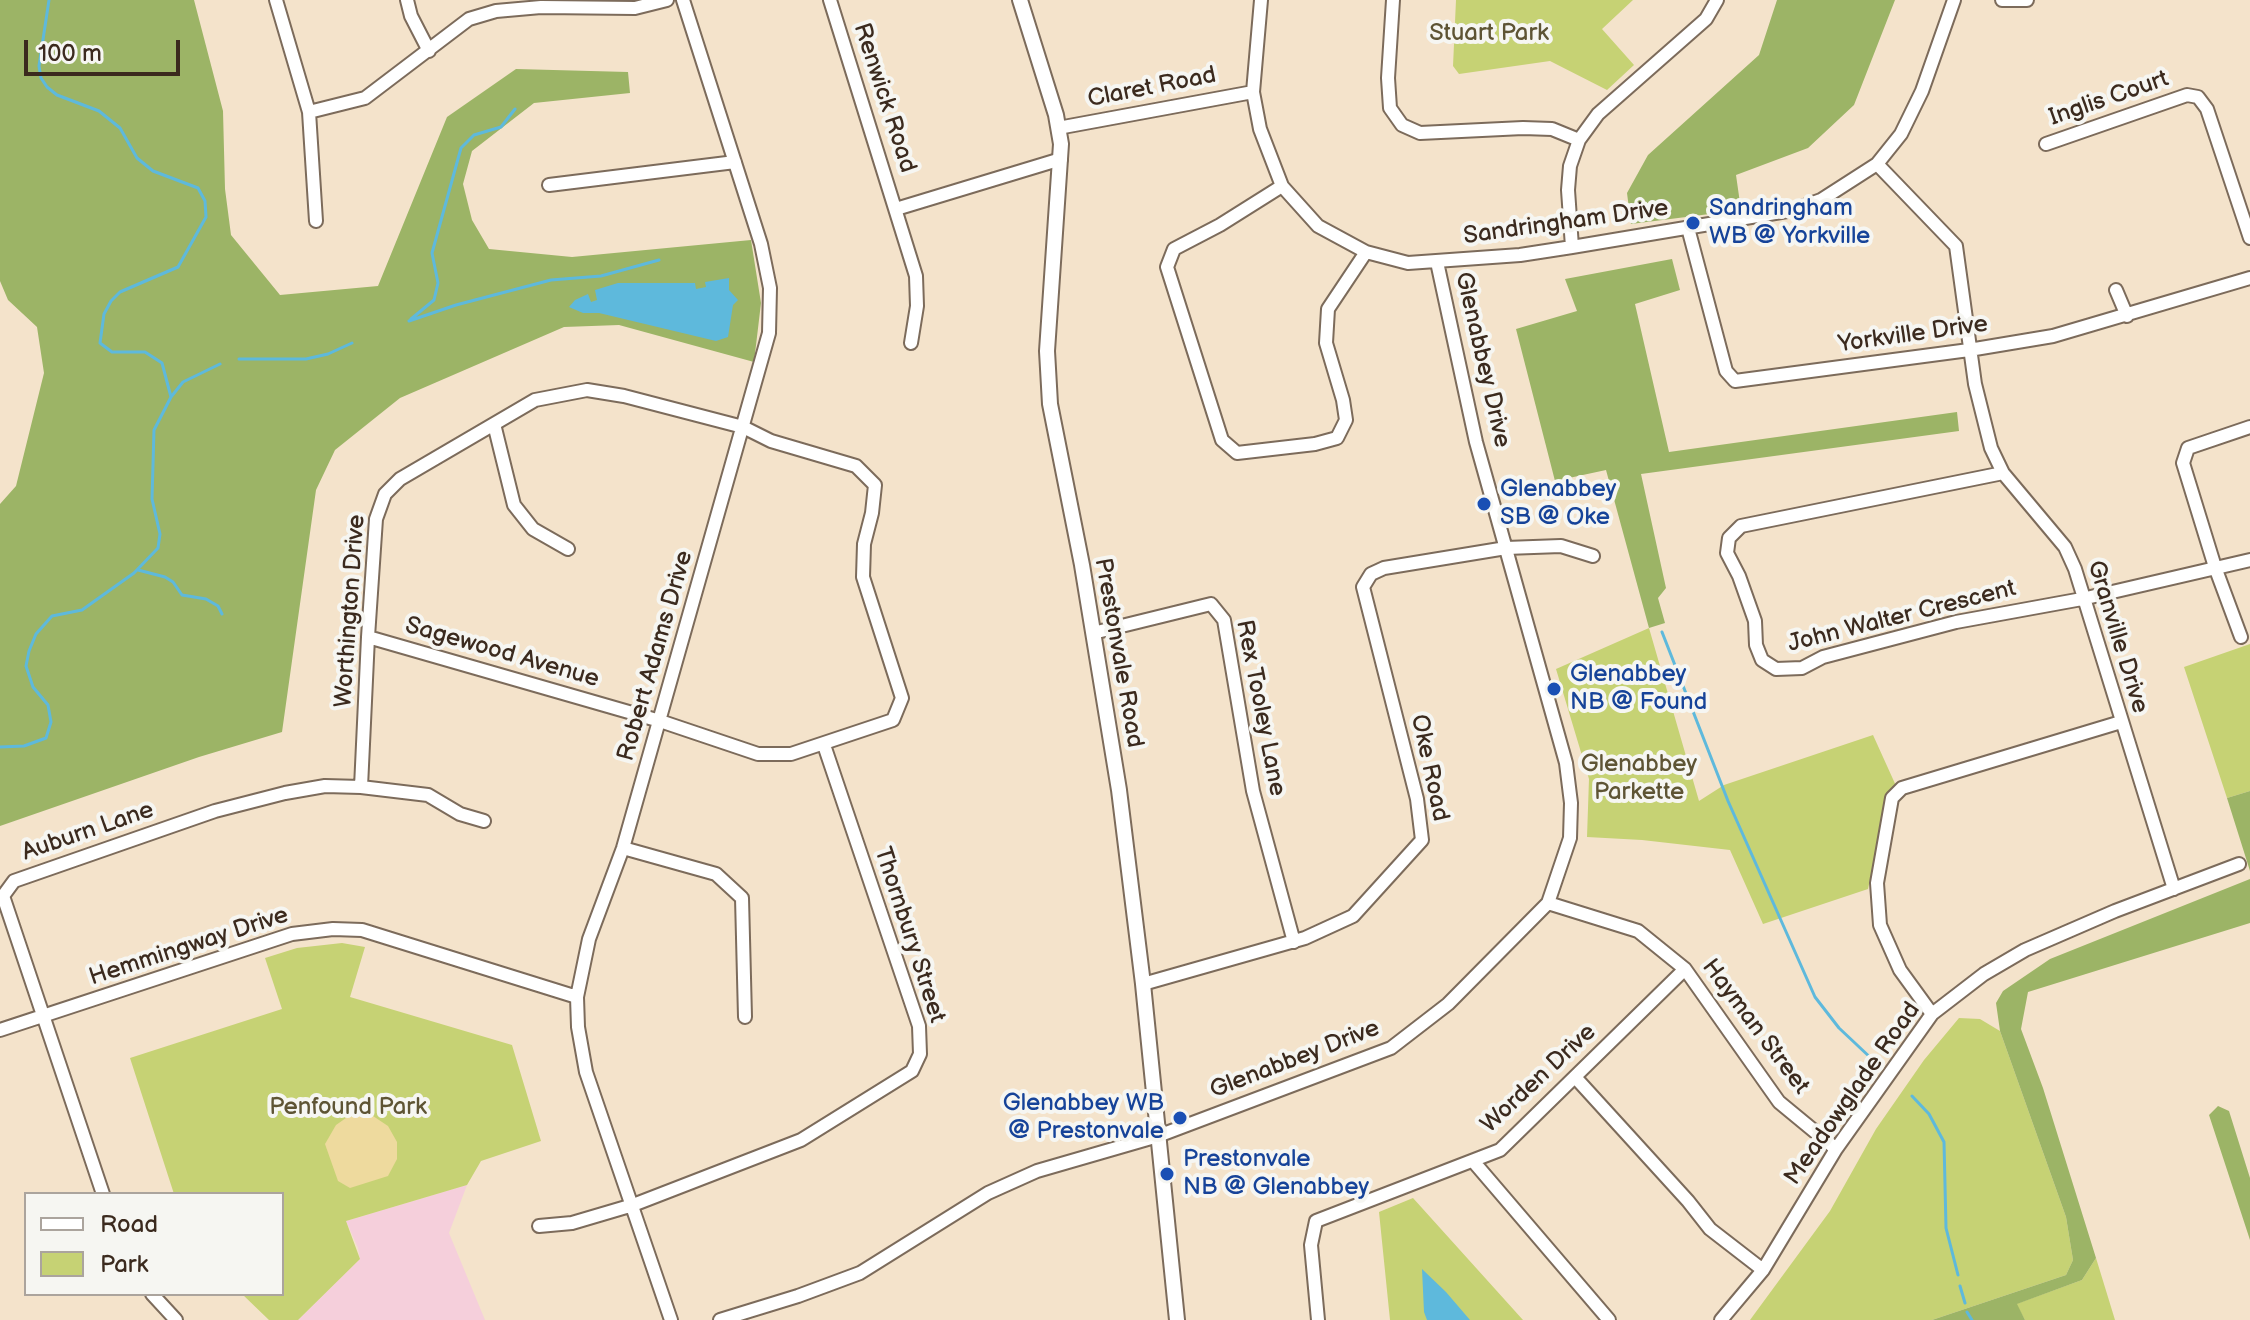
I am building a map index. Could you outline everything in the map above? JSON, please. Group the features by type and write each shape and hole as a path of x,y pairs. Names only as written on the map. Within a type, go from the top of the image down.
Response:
{"street":[{"path":"276,0 309,112 316,221"},
{"path":"407,0 411,16 429,51"},
{"path":"309,112 365,98 469,19 496,11 541,7 635,8 667,0"},
{"name":"Robert Adams Drive","path":"671,1320 586,1072 578,1027 577,997 589,939 623,848 769,333 770,288 761,244 683,0"},
{"name":"Renwick Road","path":"830,0 896,209 918,292 911,343"},
{"name":"Prestonvale Road","path":"1020,0 1058,128 1061,159 1047,375 1054,431 1119,790 1143,984 1177,1320"},
{"name":"Sandringham Drive","path":"1261,0 1253,92 1260,129 1282,186 1318,226 1366,252 1408,263 1572,247 1793,210 1821,200 1877,164 1901,134 1922,91 1954,0"},
{"path":"1393,0 1388,78 1390,108 1402,125 1420,133 1552,129 1579,140"},
{"path":"1572,247 1568,190 1570,166 1579,140 1598,114 1706,19 1717,0"},
{"path":"2002,0 2027,0"},
{"name":"Claret Road","path":"1058,128 1253,92"},
{"name":"Inglis Court","path":"2046,144 2187,95 2198,97 2207,109 2250,238"},
{"path":"896,209 1061,159"},
{"path":"549,185 735,162"},
{"name":"Granville Drive","path":"1877,164 1956,246 1969,350 1991,448 2003,473 2065,547 2075,569 2174,889"},
{"path":"1282,186 1220,225 1174,249 1167,267 1222,440 1237,453 1315,444 1337,438 1346,420 1326,343 1328,309 1366,252"},
{"name":"Yorkville Drive","path":"1688,228 1726,371 1735,381 2053,336 2250,278"},
{"name":"Glenabbey Drive","path":"720,1320 860,1273 988,1193 1037,1171 1158,1136 1391,1048 1448,1004 1548,903 1570,838 1571,803 1566,763 1476,442 1437,262"},
{"path":"2116,290 2127,316"},
{"name":"Worthington Drive","path":"361,787 376,519 385,494 400,479 535,400 587,390 624,396 743,427"},
{"path":"494,424 514,505 533,529 568,549"},
{"name":"Sagewood Avenue","path":"368,637 660,721 758,754 791,754 893,720 902,698 863,577 864,544 875,485 856,466 771,441 743,427"},
{"path":"2241,637 2215,567 2183,463 2188,448 2250,427"},
{"name":"John Walter Crescent","path":"2003,473 1741,526 1729,538 1727,553 1755,621 1756,645 1762,660 1776,669 1802,668 1823,657 1956,622 2082,599"},
{"path":"1506,548 1561,546 1593,556"},
{"name":"Oke Road","path":"1143,984 1294,942 1353,916 1422,840 1417,799 1363,587 1371,574 1384,568 1506,548"},
{"path":"2082,599 2250,560"},
{"name":"Rex Tooley Lane","path":"1093,633 1211,604 1224,620 1253,791 1294,942"},
{"path":"1932,1014 1900,970 1880,925 1877,883 1892,798 1902,788 2121,722"},
{"name":"Thornbury Street","path":"539,1226 572,1223 633,1205 801,1140 912,1071 920,1054 919,1026 824,745"},
{"name":"Auburn Lane","path":"102,1192 41,1017 3,896 14,881 215,811 298,790 325,786 361,787"},
{"path":"361,787 428,795 460,814 484,821"},
{"path":"623,848 716,874 742,898 745,1017"},
{"name":"Meadowglade Road","path":"1721,1320 1763,1270 1836,1149 1932,1014 1984,974 2025,950 2239,864"},
{"name":"Hayman Street","path":"1548,903 1638,931 1685,969 1779,1102 1836,1149"},
{"name":"Hemmingway Drive","path":"0,1030 292,934 333,929 362,930 577,997"},
{"name":"Worden Drive","path":"1318,1320 1311,1245 1316,1221 1500,1150 1685,969"},
{"path":"1575,1077 1710,1229 1763,1270"},
{"path":"1473,1161 1609,1320"},
{"path":"154,1296 174,1319"}],"shaded area":[{"path":"467,1185 449,1233 485,1320 298,1320 360,1259 346,1221"}],"green space":[{"path":"0,0 194,0 223,111 225,189 231,235 280,295 378,286 447,117 516,69 628,72 630,93 534,103 472,151 463,184 472,220 489,249 572,257 751,240 761,303 754,362 619,325 564,327 400,398 335,450 316,490 282,732 199,757 0,826 0,504 16,486 44,373 37,327 8,300 0,281"},
{"name":"Stuart Park","path":"1456,0 1633,0 1602,29 1634,65 1607,90 1550,61 1459,74 1453,66"},
{"path":"1777,0 1895,0 1854,105 1808,148 1736,175 1741,210 1631,224 1627,193 1648,155 1759,55"},
{"path":"1672,259 1680,290 1635,304 1669,452 1957,412 1959,431 1641,474 1666,588 1658,598 1665,623 1649,628 1606,470 1555,481 1516,329 1577,311 1565,279"},
{"name":"Glenabbey Parkette","path":"1649,628 1699,801 1724,785 1873,735 1897,788 1883,819 1868,889 1763,924 1730,850 1587,837 1589,779 1556,669"},
{"path":"2250,644 2250,791 2227,798 2184,667"},
{"path":"2250,791 2250,871 2227,798"},
{"path":"2250,879 2250,923 2028,992 2021,1029 2043,1088 2096,1258 2082,1280 2017,1304 2025,1320 1932,1320 2066,1275 2073,1260 2066,1217 2000,1031 1996,1003 2003,991 2050,959"},
{"name":"Penfound Park","path":"342,943 365,947 350,997 512,1045 541,1141 481,1161 467,1185 346,1221 360,1259 298,1320 269,1320 244,1296 284,1296 284,1192 173,1192 130,1058 282,1009 265,958 297,948"},
{"path":"1959,1018 1980,1019 2000,1031 2066,1217 2073,1260 2066,1275 1932,1320 1750,1320 1830,1211 1876,1129 1924,1060"},
{"path":"2218,1106 2229,1111 2250,1178 2250,1240 2209,1115"},
{"path":"1413,1198 1523,1320 1390,1320 1379,1212"},
{"path":"2096,1258 2115,1320 2025,1320 2016,1304 2082,1280"}],"sand":[{"path":"363,1114 373,1116 388,1126 397,1142 397,1159 388,1176 350,1188 338,1181 325,1144 336,1125 346,1118"}],"water":[{"path":"729,278 729,290 738,300 733,305 728,337 716,341 599,313 583,313 569,307 588,294 591,302 597,300 595,290 618,283 695,283 696,289 706,287 705,282"},
{"path":"1422,1269 1446,1292 1470,1320 1427,1320"}],"waterway":[{"path":"0,747 24,746 46,738 51,722 48,705 33,687 26,666 36,634 52,616 82,610 134,573 158,548 160,534 152,499 154,430 171,397 162,363 145,352 112,352 100,343 104,314 120,292 178,267 206,217 205,201 198,188 153,171 137,158 120,128 99,111 57,95 47,87 41,78 39,66 49,0"},
{"path":"411,319 434,300 438,283 432,253 461,148 474,135 501,127 515,109"},
{"path":"409,321 551,280 601,276 659,260"},
{"path":"239,359 306,359 328,354 352,343"},
{"path":"171,397 183,382 220,364"},
{"path":"138,570 165,577 182,595 206,599 218,606 222,614"},
{"path":"1662,632 1728,801 1815,997 1839,1028 1873,1060"},
{"path":"1912,1096 1929,1114 1944,1142 1946,1228 1958,1275"},
{"path":"1960,1286 1965,1303"},
{"path":"1967,1312 1972,1320"}],"place":[{"name":"Sandringham WB @ Yorkville","path":"1693,223"},
{"name":"Glenabbey SB @ Oke","path":"1484,504"},
{"name":"Glenabbey NB @ Found","path":"1554,689"},
{"name":"Glenabbey WB @ Prestonvale","path":"1180,1118"},
{"name":"Prestonvale NB @ Glenabbey","path":"1167,1174"}]}
